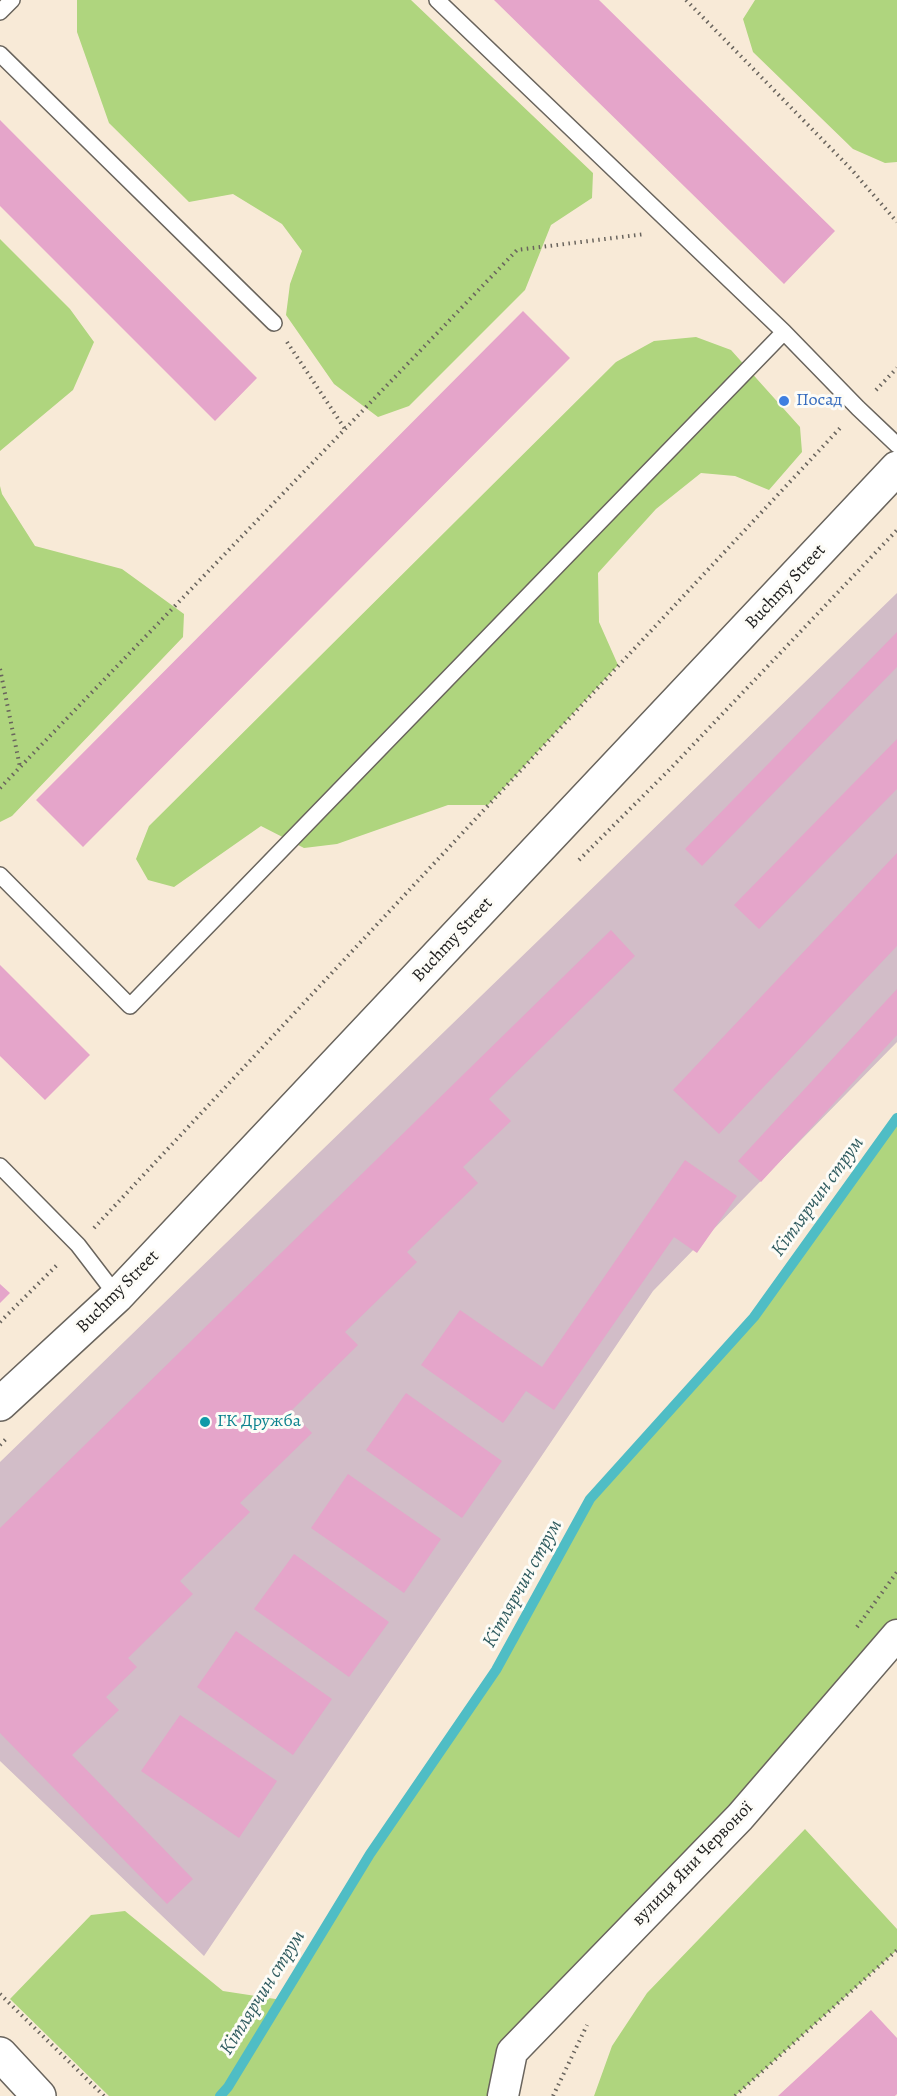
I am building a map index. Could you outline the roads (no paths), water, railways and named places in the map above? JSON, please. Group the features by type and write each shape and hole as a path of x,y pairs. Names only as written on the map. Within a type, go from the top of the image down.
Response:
{"street":[{"name":"Buchmy Street","path":"0,1404 117,1296 897,468"},
{"name":"вулиця Яни Червоної","path":"503,2096 512,2052 740,1816 897,1635"},
{"path":"0,2054 39,2096"}],"lane":[{"path":"0,12 12,0"},
{"path":"437,0 784,332 897,445"},
{"path":"0,54 274,323"},
{"path":"0,875 130,1006 784,332"},
{"path":"0,1166 78,1245 117,1296"}],"waterway":[{"name":"Кітлярчин струм","path":"220,2096 228,2087 370,1854 496,1670 590,1499 754,1317 897,1118"}],"place":[{"name":"Посад","path":"784,401"},
{"name":"ГК Дружба","path":"205,1422"}]}
